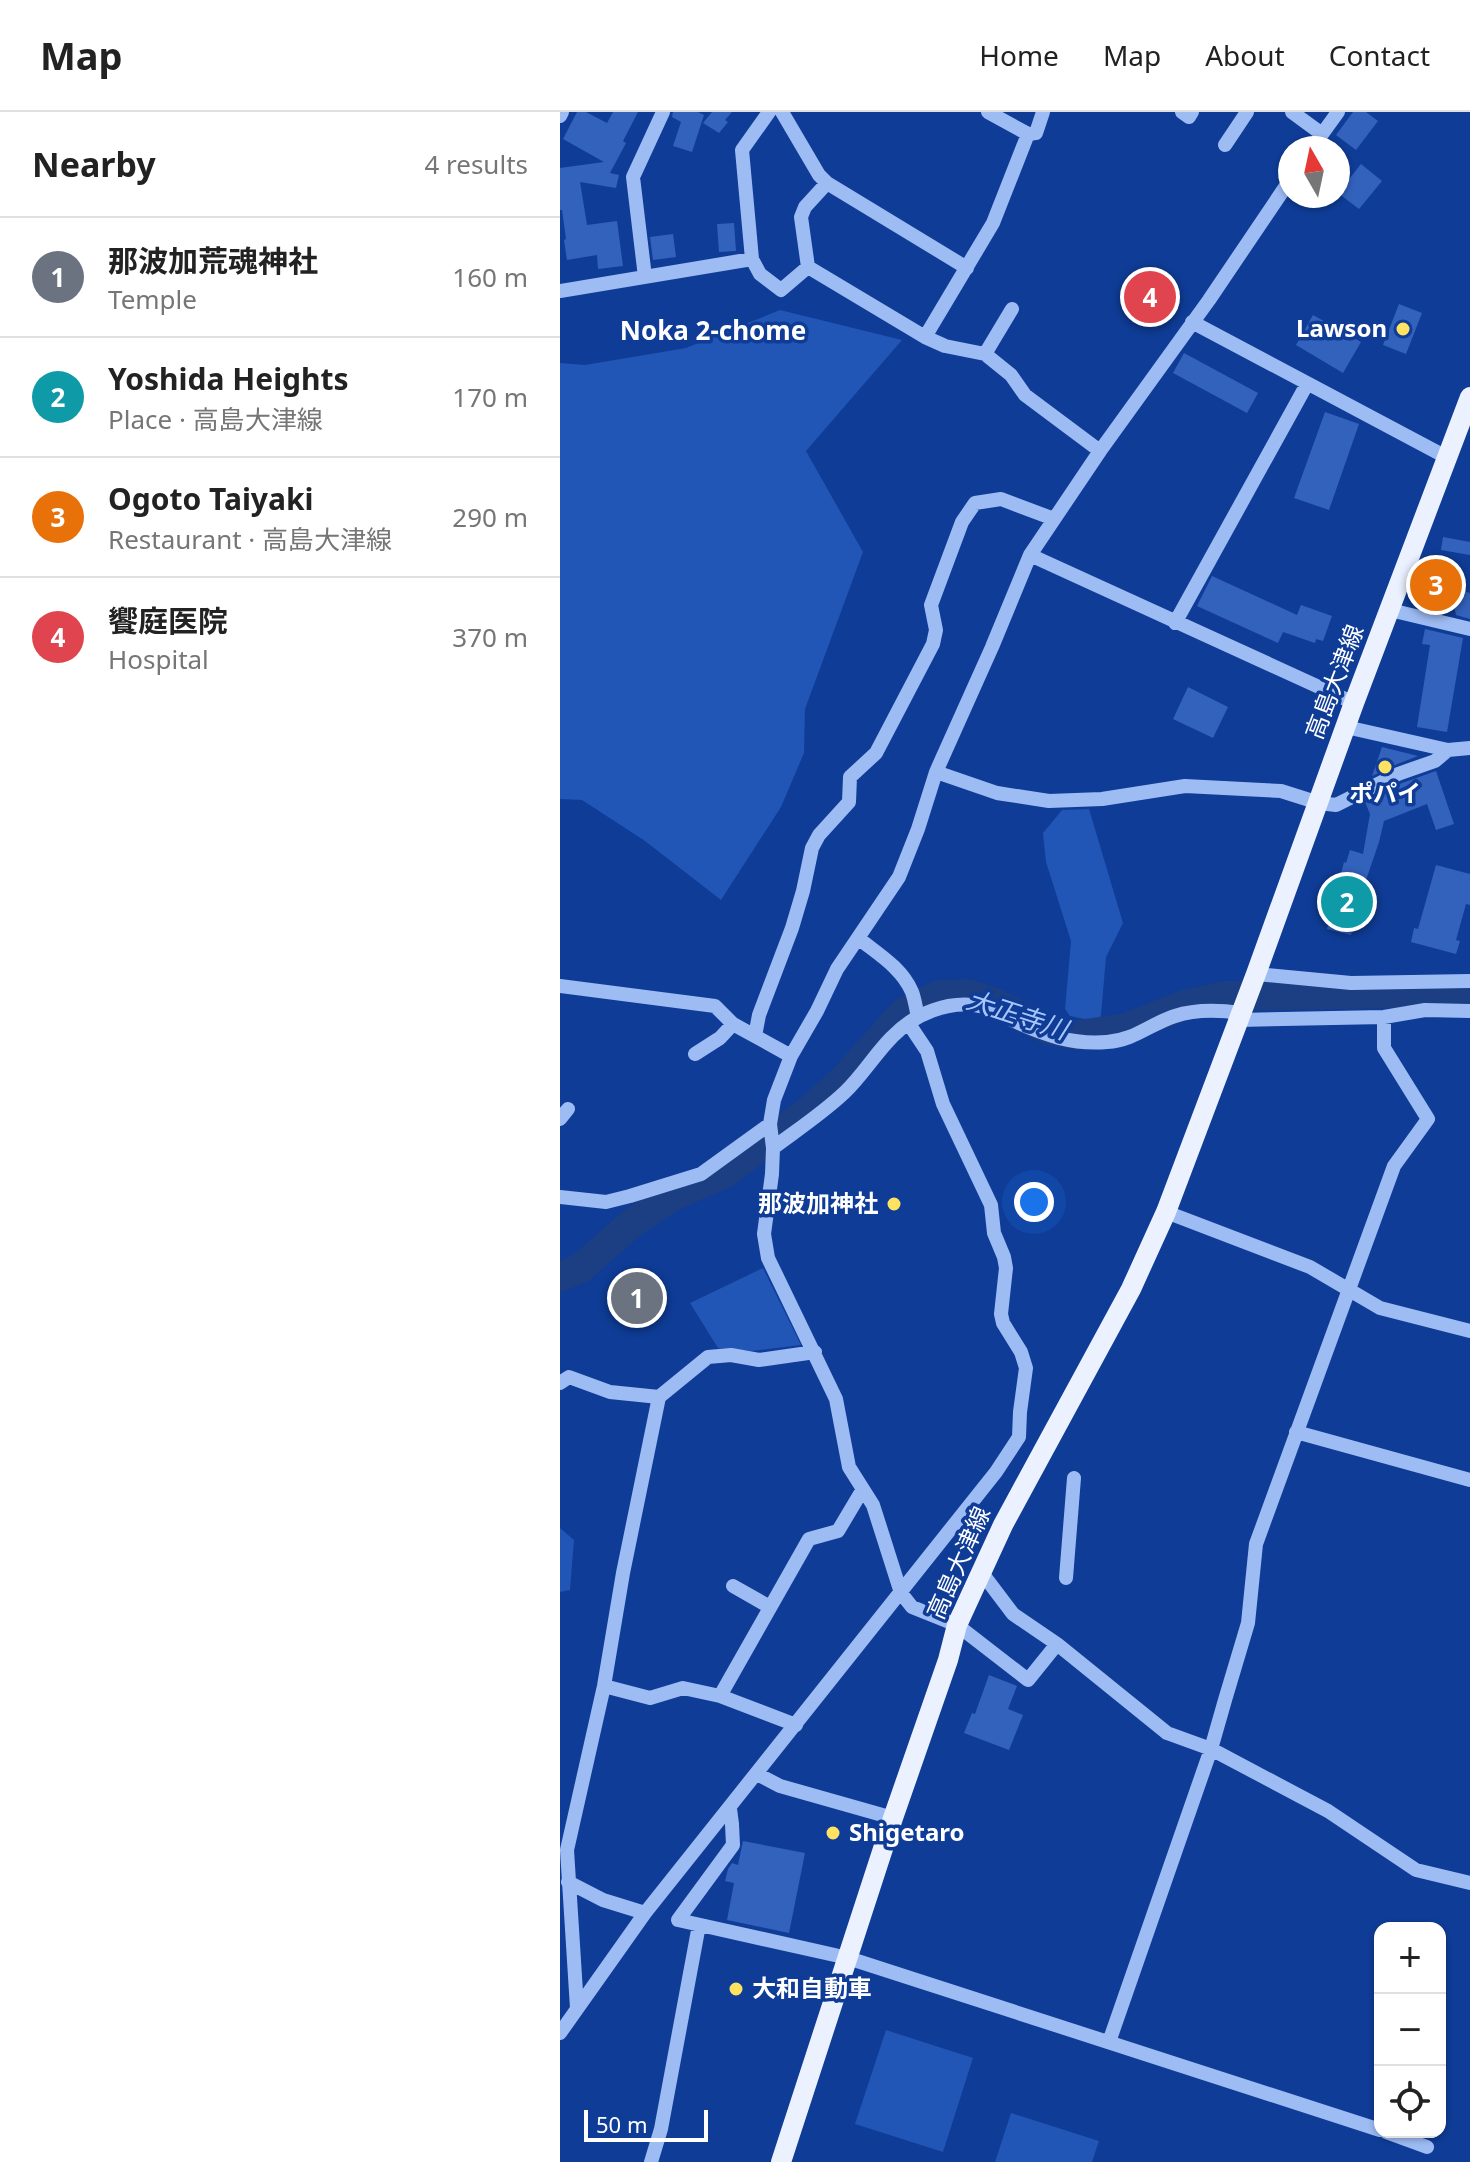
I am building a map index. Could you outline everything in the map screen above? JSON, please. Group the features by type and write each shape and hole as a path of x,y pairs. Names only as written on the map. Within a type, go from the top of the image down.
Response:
{"main road":[{"name":"高島大津線","path":"781,2162 957,1625 1003,1525 1131,1289 1166,1212 1470,397"}],"street":[{"path":"645,277 633,177 663,112"},
{"path":"769,112 742,150 752,259 760,274 781,290 808,267"},
{"path":"782,112 819,175 827,183 967,268"},
{"path":"993,113 1028,134 1036,133 1043,112"},
{"path":"1182,112 1189,117 1192,112"},
{"path":"1225,145 1247,112"},
{"path":"1292,112 1322,134 1338,112"},
{"path":"925,337 993,223 1028,134"},
{"path":"808,267 801,217 805,207 827,183"},
{"path":"1057,1644 1028,1680 957,1625 912,1607 901,1593 873,1505 849,1467 836,1399 768,1258 764,1234 772,1174 774,1100 791,1056 837,969 899,877 936,772 1030,555 1278,197"},
{"path":"560,291 752,259"},
{"path":"808,267 925,337 945,346 985,354 1011,375 1025,395 1100,451"},
{"path":"985,354 1012,309"},
{"path":"1192,322 1448,458"},
{"path":"1175,623 1307,384"},
{"path":"755,1036 759,1015 792,928 812,848 819,835 849,802 850,777 876,753 933,644 936,630 931,605 962,522 975,503 1001,499 1054,519"},
{"path":"1030,555 1354,703"},
{"path":"1390,610 1470,629"},
{"path":"1346,727 1448,750 1470,748"},
{"path":"936,772 997,793 1049,801 1102,799 1185,786 1281,791 1336,805 1398,774 1435,761 1448,750"},
{"path":"560,2033 645,1913 901,1593 996,1472 1019,1437 1026,1368 1001,1314 1006,1268 994,1233 991,1205 943,1104 915,1018 913,995 894,967 858,938"},
{"path":"1254,980 1351,983 1470,981"},
{"path":"560,986 715,1006 733,1024 791,1056"},
{"path":"560,1197 606,1202 701,1174 826,1109 847,1090 892,1036 915,1018 946,1006 982,1006 1034,1031 1059,1039 1108,1042 1133,1037 1174,1016 1218,1010 1240,1014 1384,1017 1425,1010 1470,1011"},
{"path":"1109,2042 1211,1749 1248,1623 1256,1544 1394,1166 1428,1119 1384,1048 1384,1017"},
{"path":"695,1054 720,1038 733,1024"},
{"path":"1166,1212 1310,1267 1380,1308 1470,1331"},
{"path":"577,2008 567,1850 604,1686 623,1573 659,1397 708,1357 731,1355 759,1360 815,1352"},
{"path":"560,1383 569,1377 610,1392 659,1397"},
{"path":"1296,1432 1470,1480"},
{"path":"1066,1578 1074,1478"},
{"path":"720,1696 809,1539 838,1531 863,1489"},
{"path":"982,1573 1013,1614 1057,1644 1167,1733 1211,1749 1328,1811 1416,1870 1470,1883"},
{"path":"733,1586 770,1607"},
{"path":"604,1686 650,1698 683,1688 720,1696 796,1725"},
{"path":"757,1774 780,1786 893,1818"},
{"path":"730,1809 733,1845 678,1920 848,1958 1374,2128"},
{"path":"568,1882 603,1900 645,1913"},
{"path":"651,2162 661,2129 699,1925"},
{"path":"1402,2138 1427,2147"}],"shaded area":[{"path":"780,310 902,340 806,451 863,552 805,709 804,753 781,807 721,900 645,841 582,800 560,799 560,363 585,365 686,348"},
{"path":"1089,809 1123,923 1106,957 1098,1022 1070,1016 1065,1009 1071,941 1046,862 1043,833 1062,810"},
{"path":"763,1268 801,1345 752,1351 718,1348 690,1303"},
{"path":"560,1528 574,1540 570,1590 560,1592"},
{"path":"886,2030 973,2058 943,2152 855,2124"},
{"path":"1011,2113 1099,2141 1092,2162 995,2162"}],"building":[{"path":"577,112 586,112 607,123 613,112 638,112 610,173 619,175 616,188 580,182 587,225 617,221 623,266 598,269 597,255 567,260 560,210 560,168 604,162 563,139"},
{"path":"673,112 698,112 704,115 692,152 673,146 681,122 672,117"},
{"path":"712,112 732,112 719,133 703,123"},
{"path":"1353,112 1366,112 1378,121 1356,150 1350,146 1350,136 1336,135"},
{"path":"1361,164 1382,181 1359,209 1350,202 1350,178"},
{"path":"734,223 736,251 719,252 717,224"},
{"path":"673,234 676,257 653,260 650,237"},
{"path":"1145,280 1173,291 1159,320 1133,310"},
{"name":"Lawson","path":"1399,304 1422,313 1406,354 1383,345"},
{"path":"1313,315 1361,342 1343,373 1296,345"},
{"path":"1184,353 1258,393 1247,413 1173,373"},
{"path":"1325,412 1359,424 1329,510 1294,498"},
{"path":"1443,537 1470,542 1470,555 1441,550"},
{"path":"1212,576 1297,615 1301,605 1332,616 1323,641 1316,639 1315,643 1283,632 1278,643 1197,606"},
{"path":"1449,586 1470,593 1470,619 1456,615 1454,606 1445,602"},
{"path":"1425,629 1463,638 1447,732 1417,727 1430,645 1422,644"},
{"path":"1188,687 1228,707 1213,738 1173,719"},
{"name":"ポパイ","path":"1382,747 1418,756 1372,776"},
{"path":"1436,771 1454,824 1436,830 1427,804 1384,821 1351,935 1327,929 1344,862 1350,850 1363,854 1370,814 1365,802 1402,783"},
{"path":"1436,865 1470,874 1470,905 1466,904 1456,940 1460,941 1456,954 1411,942 1414,928 1418,929"},
{"path":"989,1675 1017,1686 1008,1709 1023,1715 1009,1750 964,1733 972,1713 975,1714"},
{"path":"743,1841 805,1853 789,1933 727,1920 734,1883 725,1881 732,1863 738,1865"}],"waterway":[{"name":"大正寺川","path":"560,1277 581,1268 632,1223 671,1197 725,1173 812,1108 846,1077 904,1012 939,995 968,994 993,1002 1049,1030 1077,1035 1123,1029 1185,1005 1225,996 1470,992"}],"place":[{"name":"饗庭医院","path":"1150,297"},
{"name":"Lawson","path":"1403,329"},
{"name":"Ogoto Taiyaki","path":"1436,585"},
{"name":"ポパイ","path":"1385,767"},
{"name":"Yoshida Heights","path":"1347,902"},
{"name":"那波加神社","path":"894,1204"},
{"name":"那波加荒魂神社","path":"637,1298"},
{"name":"Shigetaro","path":"833,1833"},
{"name":"大和自動車","path":"736,1989"}],"district":[{"name":"Noka 2-chome","path":"713,331"}]}
